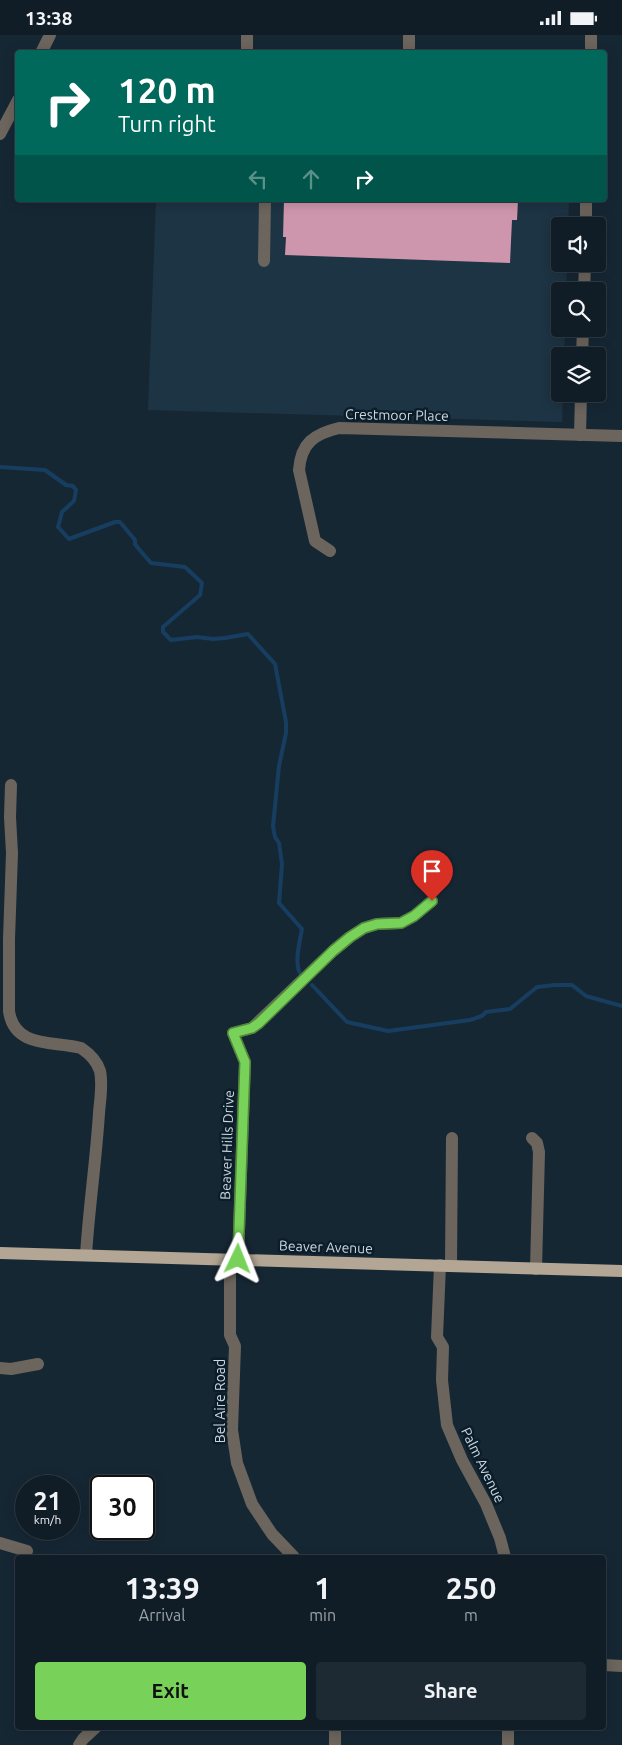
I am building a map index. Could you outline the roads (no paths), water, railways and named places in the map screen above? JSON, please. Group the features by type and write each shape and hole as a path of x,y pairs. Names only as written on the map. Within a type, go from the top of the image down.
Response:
{"main road":[{"name":"Beaver Avenue","path":"0,1253 622,1271"}],"street":[{"path":"42,50 50,35"},
{"path":"247,35 247,50"},
{"path":"408,50 409,35"},
{"path":"591,35 591,50"},
{"path":"0,134 15,105"},
{"path":"264,261 265,202"},
{"path":"586,202 586,217"},
{"path":"580,435 581,402"},
{"name":"Crestmoor Place","path":"330,551 316,541 299,470 306,446 322,432 339,428 622,436"},
{"path":"11,785 12,853 8,939 10,1021 14,1029 29,1039 81,1048 96,1061 100,1072 101,1084 86,1255"},
{"name":"Beaver Hills Drive","path":"234,1259 245,1062 233,1033 252,1028 259,1023 333,951 350,937 364,928 377,924 401,923 414,916 432,901"},
{"name":"Palm Avenue","path":"452,1138 445,1265 437,1337 443,1347 442,1380 447,1425 462,1460 486,1504 500,1538 504,1555"},
{"path":"532,1138 537,1143 539,1152 536,1269"},
{"name":"Bel Aire Road","path":"234,1259 230,1335 235,1346 232,1431 237,1463 252,1504 272,1535 292,1555"},
{"path":"0,1368 11,1369 38,1364"},
{"path":"0,1543 27,1551"},
{"path":"606,1665 622,1666"},
{"path":"79,1745 93,1730"},
{"path":"335,1730 335,1745"},
{"path":"508,1730 508,1745"}],"waterway":[{"path":"0,467 45,470 66,485 73,486 76,490 74,501 62,512 58,527 69,539 115,522 120,522 151,563 185,567 202,583 200,595 163,627 163,632 171,640 197,637 213,639 248,634 275,664 286,722 273,826 275,837 279,843 282,864 279,903 302,929 297,957 300,973"},
{"path":"312,985 347,1022 388,1031 470,1020 482,1016 486,1012 510,1009 537,987 555,985 572,985 586,996 622,1006"}]}
